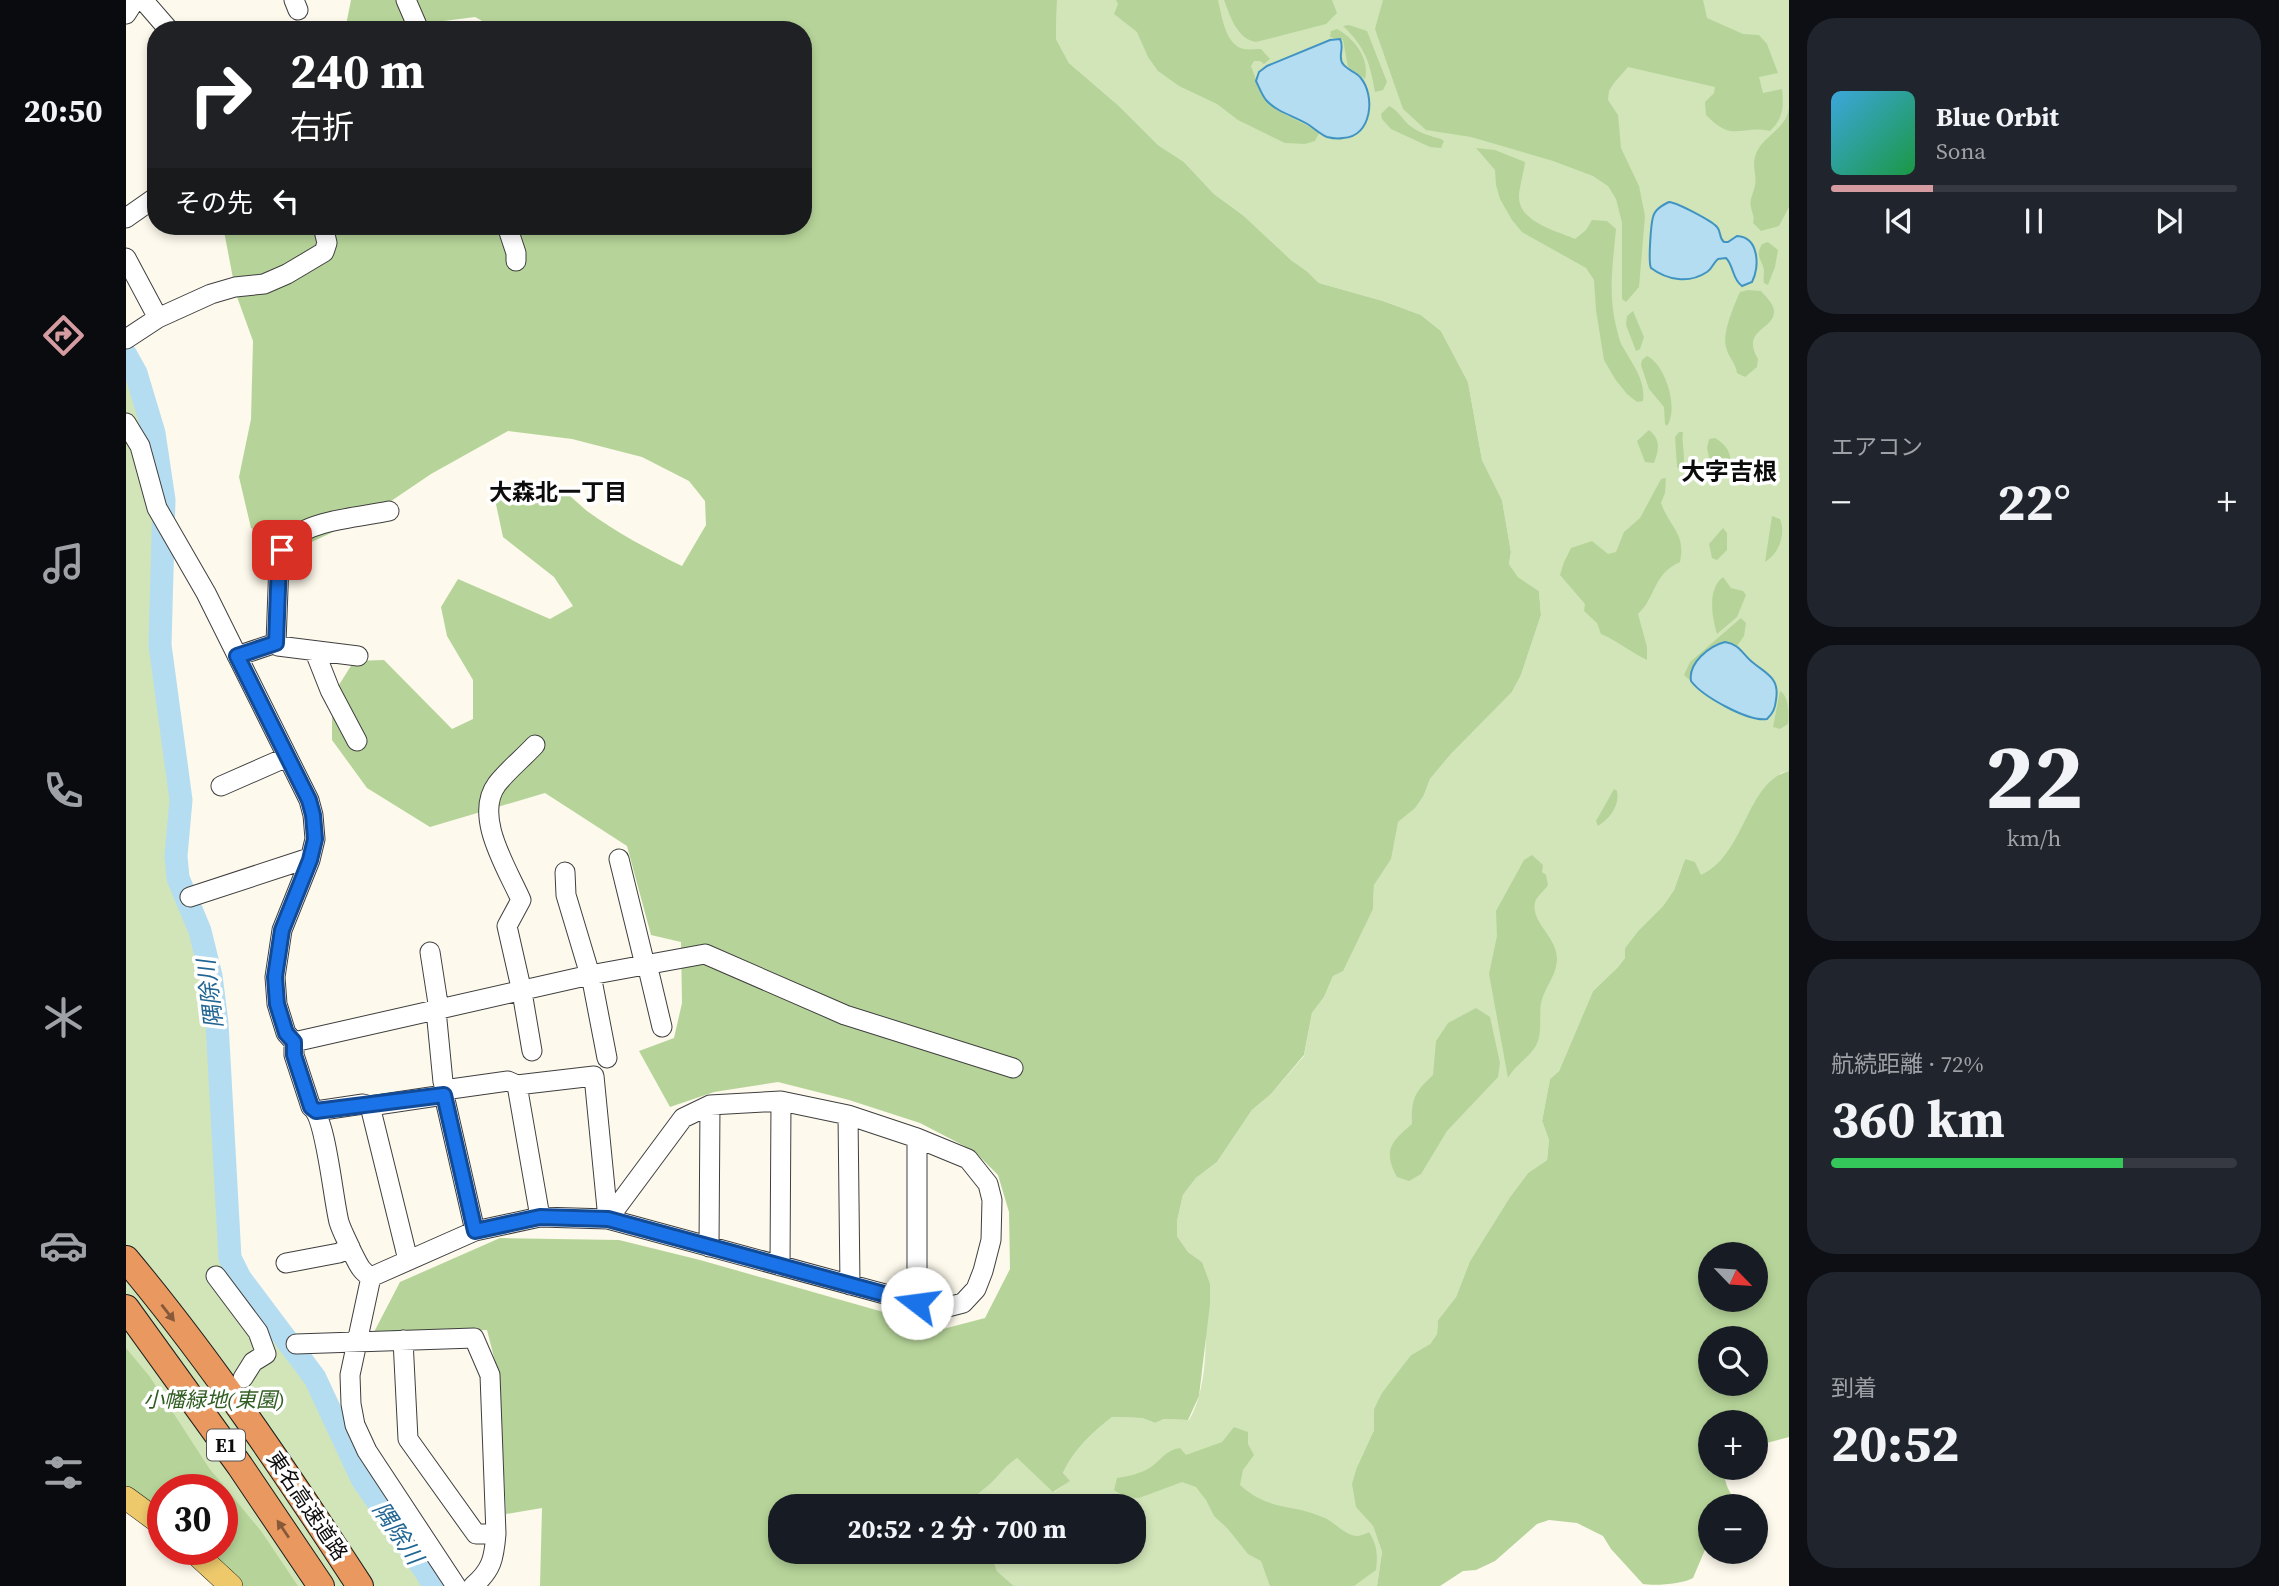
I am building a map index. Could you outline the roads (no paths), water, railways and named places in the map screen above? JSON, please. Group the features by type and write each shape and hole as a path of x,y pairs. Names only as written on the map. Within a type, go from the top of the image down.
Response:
{"highway":[{"name":"東名高速道路","path":"126,1259 211,1367 360,1586"},
{"name":"東名高速道路","path":"126,1308 240,1466 321,1586"}],"main road":[{"path":"126,1498 147,1513"},
{"path":"208,1565 231,1586"}],"street":[{"path":"126,13 135,0"},
{"path":"143,0 161,21"},
{"path":"406,0 415,21"},
{"path":"126,218 147,203"},
{"path":"126,339 158,318 211,294 234,287 264,284 303,266 324,252 327,243 325,235"},
{"path":"509,235 516,261"},
{"path":"126,258 158,318"},
{"path":"126,423 140,446 157,508 206,593 309,800 315,839 310,860 282,930 275,977 277,1004 286,1033 294,1042 294,1055 311,1107 316,1111 323,1128 326,1158 340,1224 362,1272 371,1277"},
{"path":"276,643 279,562 282,550 289,540 312,527 389,511"},
{"path":"237,656 276,643"},
{"path":"276,643 278,646 315,652 358,656"},
{"path":"315,652 330,690 357,741"},
{"path":"532,1051 507,926 521,900 489,823 488,804 496,785 535,745"},
{"path":"221,786 287,757"},
{"path":"190,897 306,859 310,860"},
{"path":"619,859 662,1027"},
{"path":"565,872 566,895 590,975 607,1058"},
{"path":"430,952 444,1088 475,1231"},
{"path":"294,1042 590,975 705,954 845,1015 1013,1068"},
{"path":"316,1111 370,1105 444,1088 508,1081 517,1085 594,1076 608,1219"},
{"path":"517,1085 540,1217"},
{"path":"371,1277 475,1231 540,1217 608,1219 940,1309 963,1303 976,1289 991,1240 992,1200 988,1184 968,1159 917,1138 848,1115 781,1101 710,1105 683,1118 608,1219"},
{"path":"780,1266 781,1101"},
{"path":"370,1105 408,1260"},
{"path":"709,1247 710,1105"},
{"path":"848,1115 850,1285"},
{"path":"917,1138 917,1303"},
{"path":"286,1262 339,1253 350,1247"},
{"path":"216,1276 258,1332 266,1354 253,1362 243,1378"},
{"path":"371,1277 350,1375 355,1425 367,1451 456,1586"},
{"path":"296,1344 474,1338 489,1375 496,1534 495,1554 486,1575 473,1586"},
{"path":"402,1340 408,1439 476,1534 496,1534"}],"water":[{"path":"1340,39 1341,61 1360,77 1368,94 1369,104 1365,123 1360,131 1353,136 1337,138 1324,136 1276,108 1266,100 1256,81 1259,72 1267,66 1330,40"},
{"path":"1669,202 1714,224 1724,242 1737,236 1750,242 1757,261 1752,282 1742,286 1726,258 1718,259 1709,271 1700,276 1686,279 1671,278 1651,268 1653,217 1657,210"},
{"path":"1725,642 1737,647 1774,681 1776,703 1767,719 1759,719 1726,707 1691,681 1693,668 1701,656"}],"waterway":[{"name":"隅除川","path":"126,355 136,373 154,433 164,500 160,645 181,800 176,856 178,878 200,931 211,976 217,1023 230,1258 240,1278 315,1378 362,1479 434,1586"}],"district":[{"name":"大字吉根","path":"1729,472"},
{"name":"大森北一丁目","path":"558,492"}],"park label":[{"name":"小幡緑地(東園)","path":"214,1400"}]}
